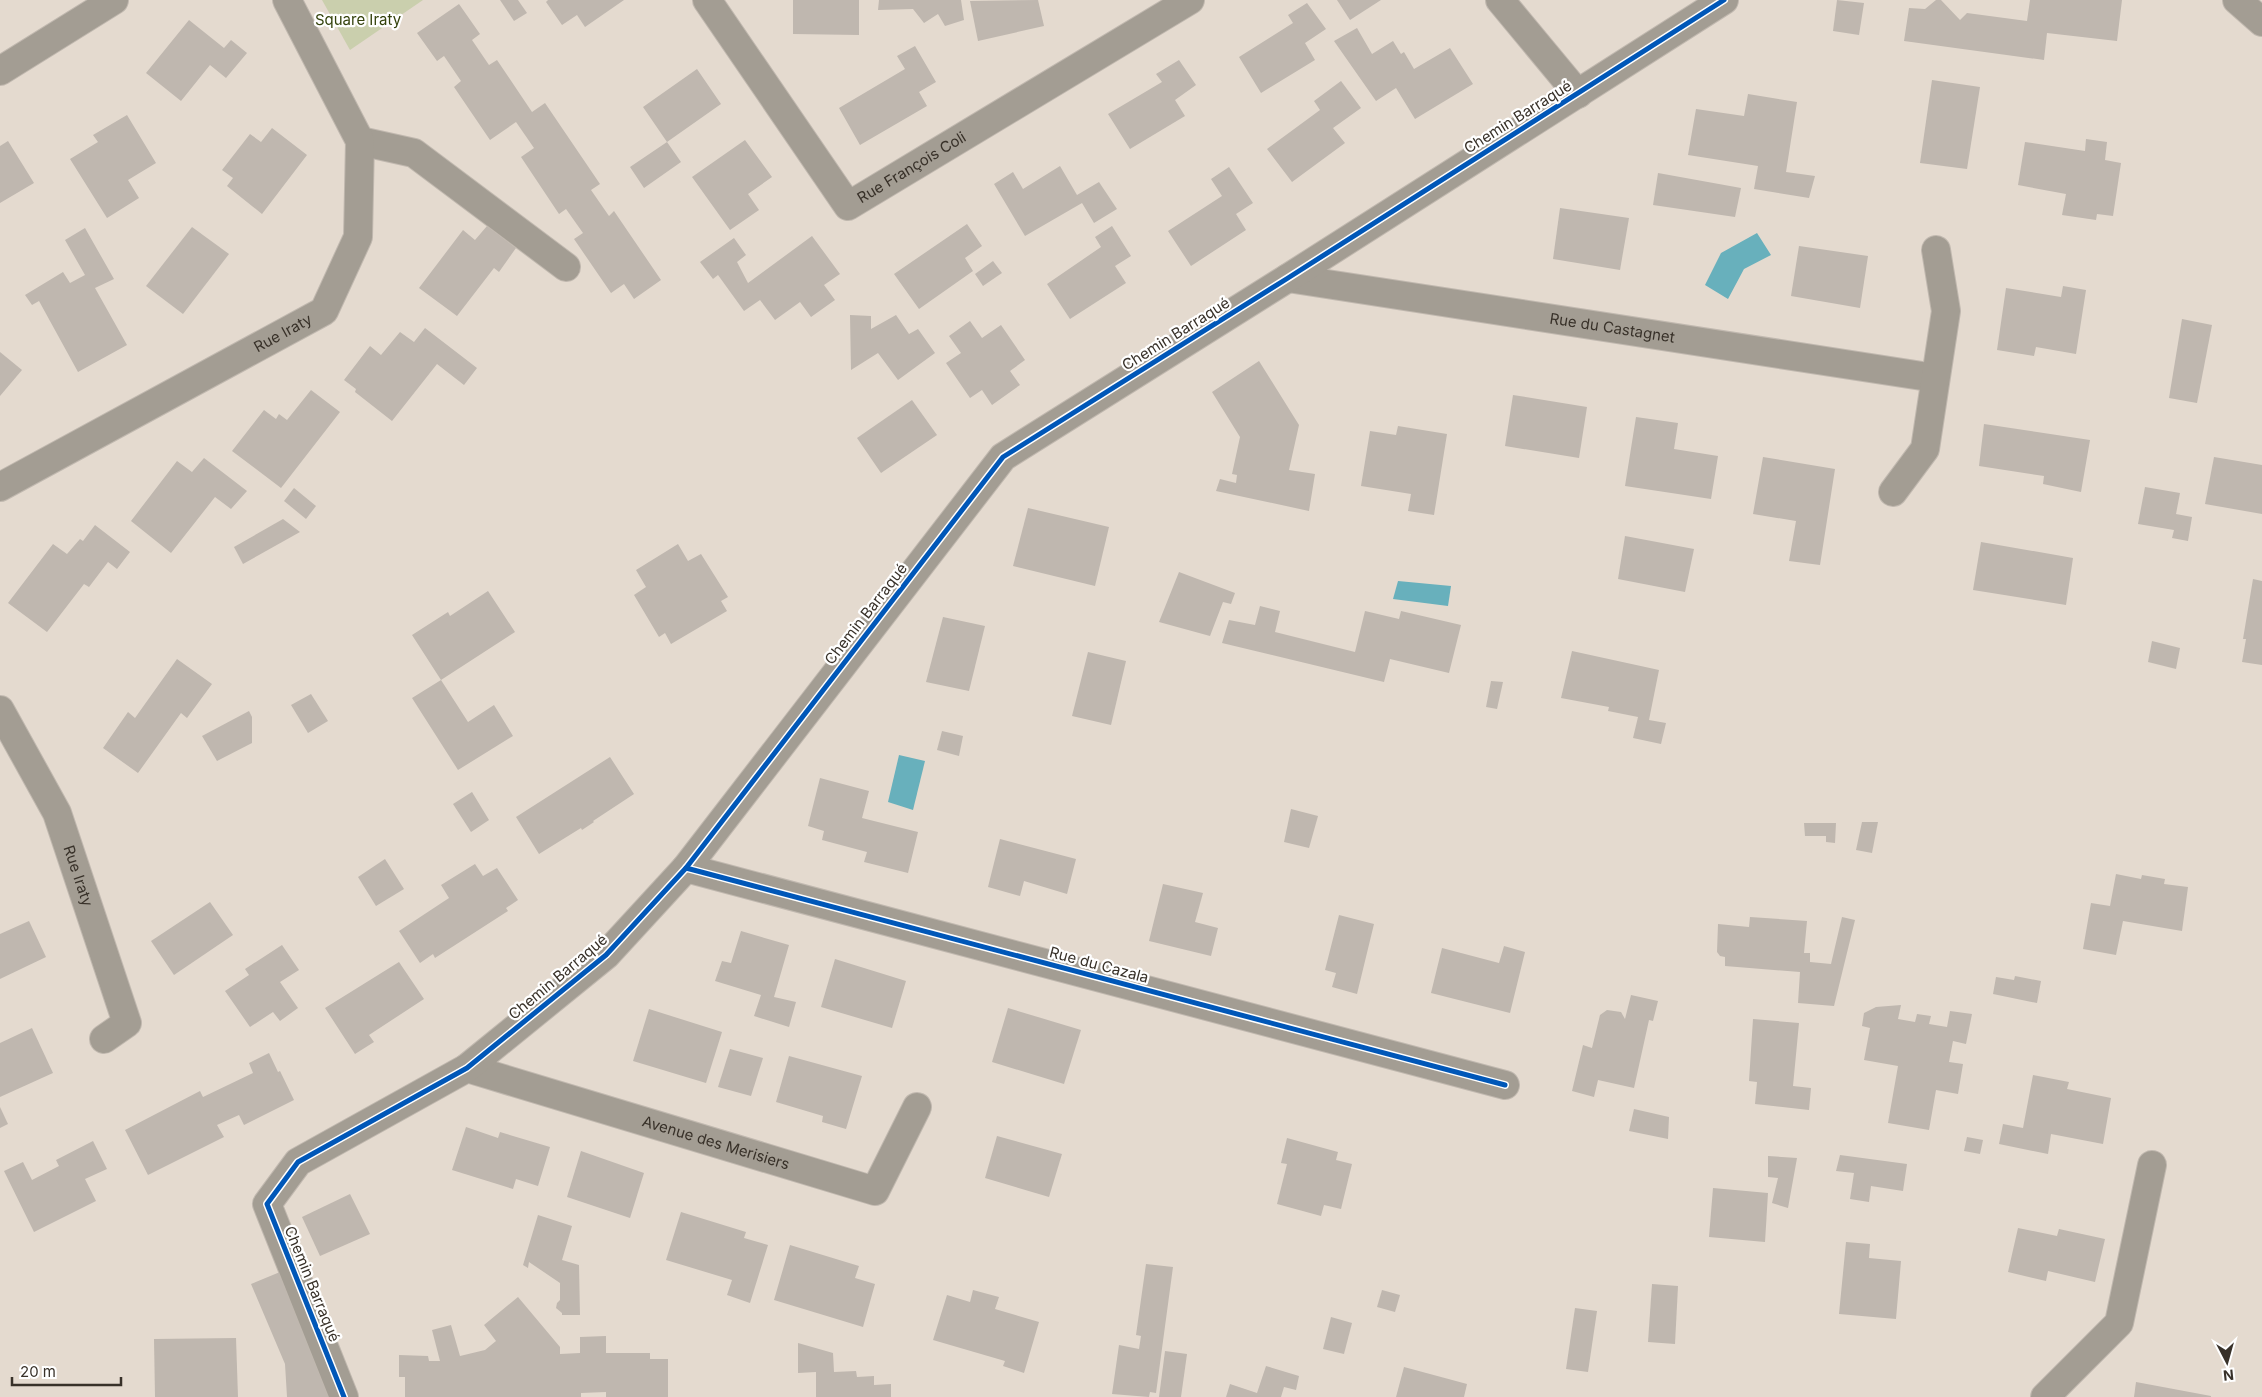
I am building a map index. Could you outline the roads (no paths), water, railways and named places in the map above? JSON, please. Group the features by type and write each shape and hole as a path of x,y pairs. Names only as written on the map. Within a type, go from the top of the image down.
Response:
{"street":[{"path":"0,71 114,0"},
{"name":"Rue Iraty","path":"0,487 324,311 358,237 360,141 287,0"},
{"name":"Rue François Coli","path":"707,0 848,206 1190,0"},
{"path":"1500,0 1578,94"},
{"name":"Chemin Barraqué","path":"344,1397 267,1204 298,1162 467,1068 606,955 686,868 1003,457 1724,0"},
{"path":"2237,0 2262,22"},
{"path":"360,141 414,153 566,268"},
{"path":"1893,492 1925,449 1946,311 1936,250"},
{"name":"Rue du Castagnet","path":"1288,278 1935,378"},
{"name":"Rue Iraty","path":"0,710 57,813 128,1023 104,1038"},
{"name":"Rue du Cazala","path":"686,868 1505,1085"},
{"name":"Avenue des Merisiers","path":"467,1068 875,1191 917,1107"},
{"path":"2045,1397 2119,1322 2152,1164"}],"water":[{"path":"1757,233 1771,255 1744,269 1728,299 1705,285 1721,253"},
{"path":"1398,581 1451,586 1448,606 1393,599"},
{"path":"899,755 925,761 913,810 888,802"}],"park label":[{"name":"Square Iraty","path":"358,20"}]}
